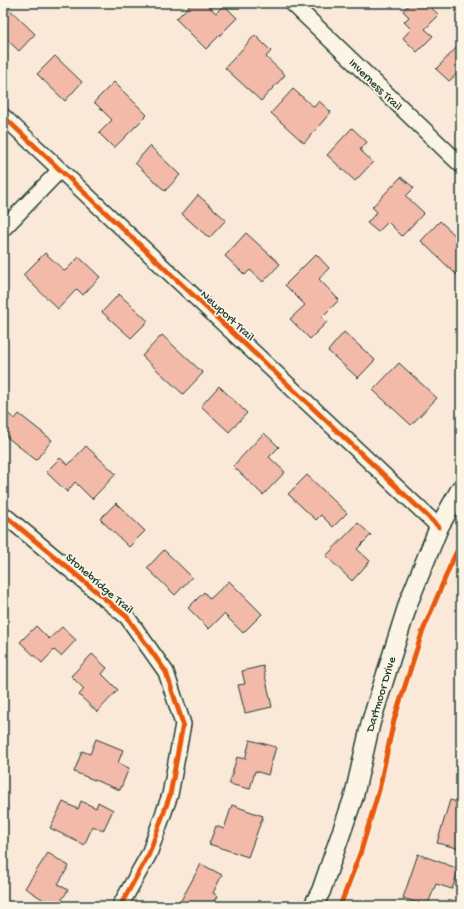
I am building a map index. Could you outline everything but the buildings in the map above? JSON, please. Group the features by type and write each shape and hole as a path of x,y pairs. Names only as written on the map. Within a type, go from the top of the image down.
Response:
{"street":[{"name":"Inverness Trail","path":"292,3 461,165"},
{"name":"Newport Trail","path":"3,116 439,527"},
{"path":"3,229 60,170"},
{"name":"Dartmoor Drive","path":"313,906 320,891 354,796 370,722 409,601 439,527 461,488"},
{"name":"Stonebridge Trail","path":"3,514 127,617 166,672 183,724 170,795 149,854 120,906"}],"cycle path":[{"path":"3,116 439,527"},
{"path":"3,514 127,617 166,672 183,724 170,795 149,854 120,906"},
{"path":"340,906 361,851 379,790 394,720 422,633 461,543"}]}
